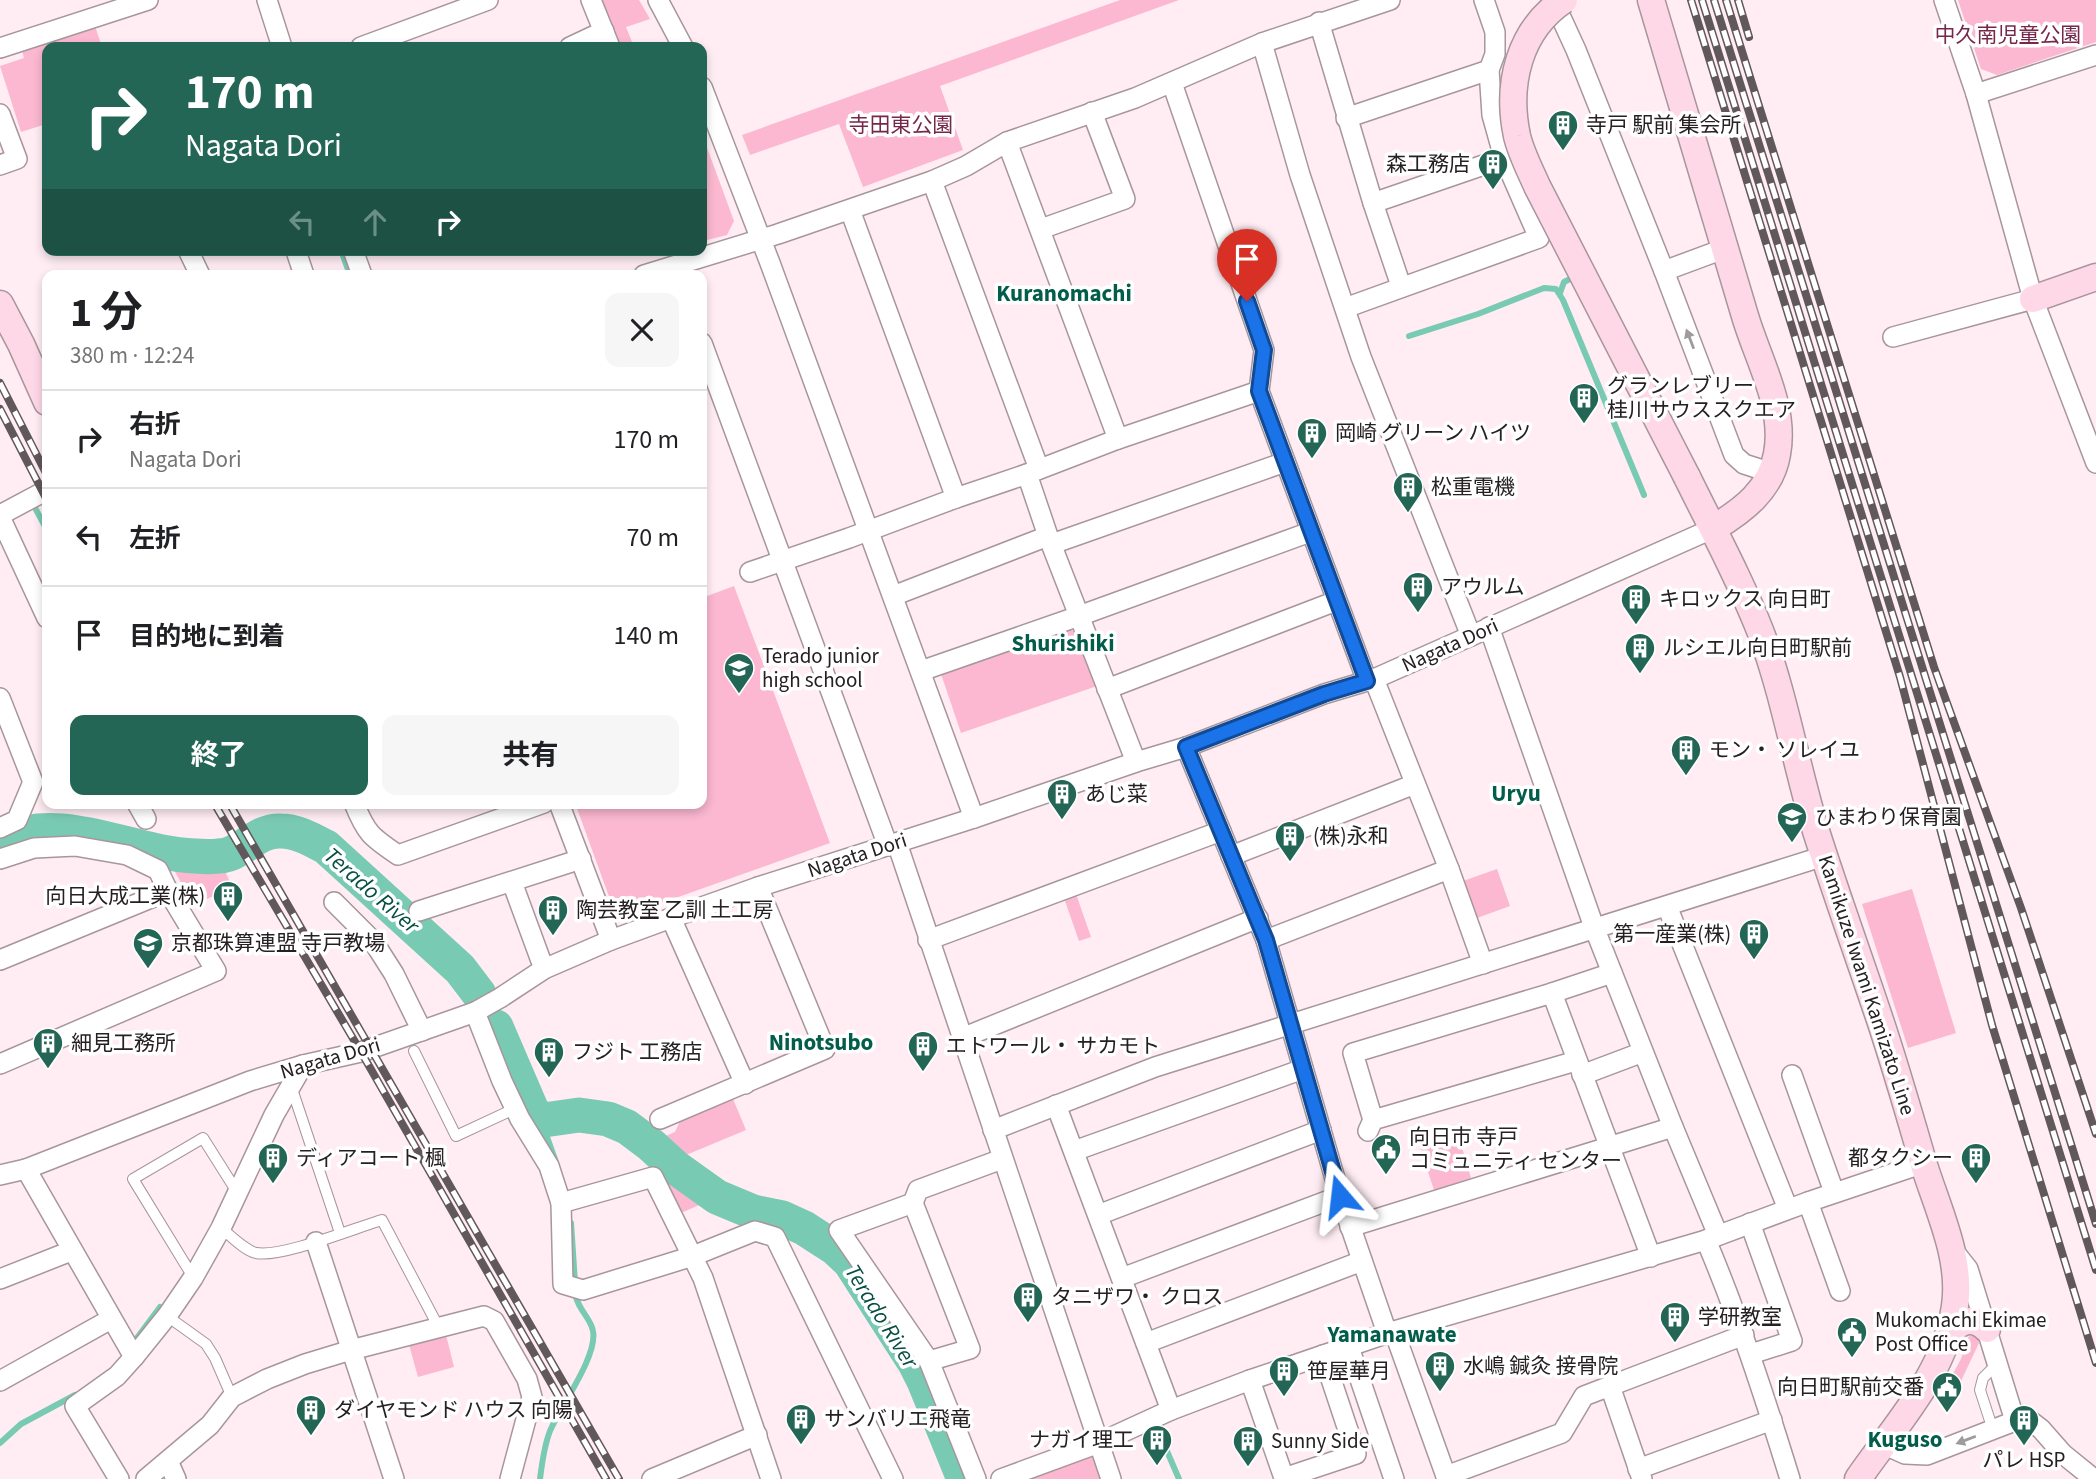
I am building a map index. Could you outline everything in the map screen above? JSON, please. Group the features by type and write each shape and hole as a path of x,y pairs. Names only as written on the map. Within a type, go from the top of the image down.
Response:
{"main road":[{"name":"Kamikuze Iwami Kamizato Line","path":"1564,0 1550,9 1539,21 1519,59 1513,87 1517,138 1537,186 1714,528 1761,634 1785,712 1805,795 1880,1020 1950,1246 1956,1278 1955,1305 1941,1355 1930,1377 1858,1479"},
{"path":"1651,0 1745,319 1772,394 1777,427 1777,453 1772,473 1756,498 1739,513 1714,528"},
{"path":"2033,299 2096,277"},
{"path":"0,304 42,391"},
{"path":"1949,1333 1968,1320 1979,1322 1987,1329"}],"street":[{"path":"0,48 148,0"},
{"path":"267,0 280,42"},
{"path":"375,42 488,0"},
{"path":"590,0 607,39"},
{"path":"658,0 681,42"},
{"path":"707,252 761,239 932,181 966,166 1007,142 1172,83 1262,43 1390,0"},
{"path":"1345,308 1539,238 1504,158 1492,115 1489,70 1495,54 1495,32 1484,0"},
{"path":"1553,0 1576,50 1664,271 1734,455 1744,464 1772,473"},
{"path":"1944,0 1976,94 2033,299 2096,463"},
{"path":"1320,22 1346,118 1401,286"},
{"path":"1262,43 1300,175 1361,357 1471,636"},
{"path":"1976,94 2096,55"},
{"path":"1346,118 1489,70"},
{"path":"1172,83 1264,350 1259,391 1336,601 1415,784 1483,964"},
{"path":"707,100 761,239 974,818"},
{"path":"1041,229 1125,199 1092,112"},
{"path":"0,114 17,159 0,165"},
{"path":"1007,142 1118,439"},
{"path":"1373,204 1504,158"},
{"path":"932,181 1033,472 1050,540 1136,762"},
{"path":"850,211 956,498"},
{"path":"1664,271 1726,248"},
{"path":"675,270 694,256"},
{"path":"1893,337 2033,299"},
{"path":"707,357 782,561 928,940 1111,1479"},
{"path":"750,572 1259,391"},
{"path":"892,596 1285,462"},
{"path":"42,493 0,516 42,607"},
{"name":"Nagata Dori","path":"0,1174 26,1169 250,1081 361,1052 475,1012 500,999 544,969 671,918 1186,747 1324,694 1371,680 1714,528"},
{"path":"921,671 1310,532"},
{"path":"1107,689 1336,601"},
{"path":"1489,627 1594,927 1672,1126 1712,1237 1790,1479"},
{"path":"0,698 40,778 17,820 0,828"},
{"path":"1186,747 1266,940 1350,1227 1447,1478 1562,1433 1584,1396 1744,1335"},
{"path":"1231,856 1415,784"},
{"path":"356,809 364,827 373,838 398,855 527,809"},
{"path":"561,809 611,940"},
{"path":"928,940 1221,831"},
{"path":"0,859 34,848 75,846 127,855 158,870 216,971 0,1063"},
{"path":"993,1130 1155,1067 1824,856"},
{"path":"419,911 581,859"},
{"path":"1266,940 1449,869"},
{"path":"512,881 544,969"},
{"path":"660,1119 825,1049 758,887"},
{"path":"0,960 168,891"},
{"path":"334,902 373,941 394,974 422,1031"},
{"path":"1667,906 1788,1209"},
{"path":"671,918 745,1084"},
{"path":"962,1038 1258,918"},
{"path":"1612,973 1353,1053 1370,1126 1643,1052"},
{"path":"1552,993 1651,1257"},
{"path":"475,1012 514,1109 549,1166 561,1203 563,1284 583,1290 694,1256 755,1231 775,1237 892,1479"},
{"path":"119,1479 75,1406 117,1376 167,1316 193,1278 303,1065"},
{"path":"1074,1151 1303,1069"},
{"path":"1792,1075 1834,1192"},
{"path":"1056,1105 1171,1410"},
{"path":"1350,1227 1672,1126"},
{"path":"1098,1215 1321,1130"},
{"path":"929,1361 970,1349 913,1203 918,1190 1002,1159"},
{"path":"1001,1479 1099,1443 1171,1410 1323,1355 1391,1332 1651,1257 1924,1163"},
{"path":"26,1169 134,1357"},
{"path":"561,1203 653,1177 703,1278 771,1479"},
{"path":"1122,1278 1340,1196"},
{"path":"1808,1202 1840,1291"},
{"path":"913,1203 839,1230 929,1361 976,1479"},
{"path":"1750,1223 1792,1340 1751,1354"},
{"path":"316,1242 394,1479"},
{"path":"1950,1246 1968,1269 2015,1421"},
{"path":"0,1279 71,1251"},
{"path":"1146,1343 1362,1261"},
{"path":"146,1479 172,1470 232,1397 267,1379 351,1350 484,1316 494,1321 527,1379 532,1397 510,1479"},
{"path":"0,1381 111,1318"},
{"path":"1349,1347 1394,1479"},
{"path":"1250,1380 1284,1478 1356,1454 1323,1355"},
{"path":"1610,1386 1640,1474 1772,1420"},
{"path":"1883,1444 1905,1454 1927,1455 2015,1421 2028,1419 2041,1429 2063,1454 2094,1479"},
{"path":"652,1479 757,1435"}],"lane":[{"path":"414,1051 456,1136 514,1109"},
{"path":"291,1086 340,1233"},
{"path":"193,1278 133,1179 203,1138 237,1192"},
{"path":"221,1228 253,1252 265,1254 316,1242 382,1220 438,1326"},
{"path":"167,1316 206,1344 232,1397"},
{"path":"1993,1430 1980,1390 1983,1378 1998,1364"}],"green space":[{"path":"596,0 639,0 650,19 626,27 632,42 614,42"},
{"name":"寺田東公園","path":"1120,0 1179,0 940,86 963,150 863,187 839,124 750,155 742,135"},
{"name":"中久南児童公園","path":"1958,0 2096,0 2096,42 1997,75 1981,69"},
{"path":"94,23 100,42 42,42 42,125 21,132 0,66 24,58 21,47"},
{"path":"707,148 734,221 727,235 707,240"},
{"name":"Terado junior high school","path":"734,586 830,843 625,916 615,913 577,809 707,809 707,596"},
{"path":"1066,628 1076,632 1097,686 961,733 941,674"},
{"path":"169,861 197,865 221,863 232,886 194,906"},
{"path":"1497,869 1510,906 1477,918 1463,881"},
{"path":"1912,889 1956,1033 1908,1048 1862,904"},
{"path":"1076,894 1091,937 1079,941 1064,898"},
{"path":"733,1099 746,1130 679,1158 659,1139 675,1132 680,1121"},
{"path":"1458,1134 1471,1178 1434,1190 1419,1145"},
{"path":"670,1171 704,1203 681,1213 659,1175"},
{"path":"445,1331 454,1367 418,1377 408,1341"},
{"path":"1973,1335 1978,1338 1979,1343 1961,1381 1955,1386 1945,1388 1961,1359 1968,1337"},
{"path":"1089,1454 1097,1457 1105,1479 1015,1479"}],"waterway":[{"path":"343,256 348,270"},
{"path":"1560,293 1564,282 1568,280"},
{"path":"1409,336 1478,314 1544,288 1556,289 1563,300 1644,495"},
{"path":"34,506 42,521"},
{"name":"Terado River","path":"0,841 24,833 48,830 97,836 171,854 209,857 232,853 274,831 299,834 326,847 460,969 479,994"},
{"name":"Terado River","path":"496,1027 533,1113 544,1120 579,1115 608,1119 627,1127 675,1167 717,1197 804,1228 835,1248 850,1262 915,1363 964,1479"},
{"path":"544,1120 556,1162"},
{"path":"540,1479 550,1431 584,1367 593,1341 592,1327 576,1297 571,1223"},
{"path":"134,1342 160,1307"},
{"path":"0,1443 21,1424 75,1395"},
{"path":"1157,1428 1179,1479"}],"railway":[{"path":"1691,0 1900,677 1992,1025 2096,1363"},
{"path":"1702,0 2096,1270"},
{"path":"1714,0 2096,1224"},
{"path":"1726,0 1934,667 2021,908 2096,1134"},
{"path":"1738,0 1749,37"},
{"path":"0,383 42,465"},
{"path":"0,409 42,490"},
{"path":"218,809 361,1052 606,1479"},
{"path":"232,809 619,1479"}],"place":[{"name":"寺戸 駅前 集会所","path":"1563,152"},
{"name":"森工務店","path":"1493,191"},
{"name":"グランレブリー 桂川サウススクエア","path":"1584,425"},
{"name":"岡崎 グリーン ハイツ","path":"1312,460"},
{"name":"松重電機","path":"1408,514"},
{"name":"アウルム","path":"1418,614"},
{"name":"キロックス 向日町","path":"1636,626"},
{"name":"ルシエル向日町駅前","path":"1640,675"},
{"name":"Terado junior high school","path":"739,695"},
{"name":"モン・ ソレイユ","path":"1686,777"},
{"name":"あじ菜","path":"1062,821"},
{"name":"ひまわり保育園","path":"1792,844"},
{"name":"(株)永和","path":"1290,863"},
{"name":"向日大成工業(株)","path":"228,923"},
{"name":"陶芸教室 乙訓 土工房","path":"553,937"},
{"name":"第一産業(株)","path":"1754,961"},
{"name":"京都珠算連盟 寺戸教場","path":"148,970"},
{"name":"細見工務所","path":"48,1070"},
{"name":"エトワール・ サカモト","path":"923,1073"},
{"name":"フジト 工務店","path":"549,1079"},
{"name":"向日市 寺戸 コミュニティ センター","path":"1386,1176"},
{"name":"ディアコート 楓","path":"273,1185"},
{"name":"都タクシー","path":"1976,1185"},
{"name":"タニザワ・ クロス","path":"1028,1324"},
{"name":"学研教室","path":"1675,1344"},
{"name":"Mukomachi Ekimae Post Office","path":"1852,1359"},
{"name":"水嶋 鍼灸 接骨院","path":"1440,1393"},
{"name":"笹屋華月","path":"1284,1398"},
{"name":"向日町駅前交番","path":"1947,1414"},
{"name":"ダイヤモンド ハウス 向陽","path":"311,1437"},
{"name":"サンバリエ飛竜","path":"801,1446"},
{"name":"パレ HSP","path":"2024,1447"},
{"name":"ナガイ理工","path":"1157,1467"},
{"name":"Sunny Side","path":"1248,1468"}],"district":[{"name":"Kuranomachi","path":"1064,293"},
{"name":"Shurishiki","path":"1063,643"},
{"name":"Uryu","path":"1516,793"},
{"name":"Ninotsubo","path":"821,1042"},
{"name":"Yamanawate","path":"1392,1334"},
{"name":"Kuguso","path":"1905,1439"}],"route":[{"path":"1247,301 1264,350 1259,391 1367,681 1324,694 1186,747 1266,940 1340,1196"}]}
